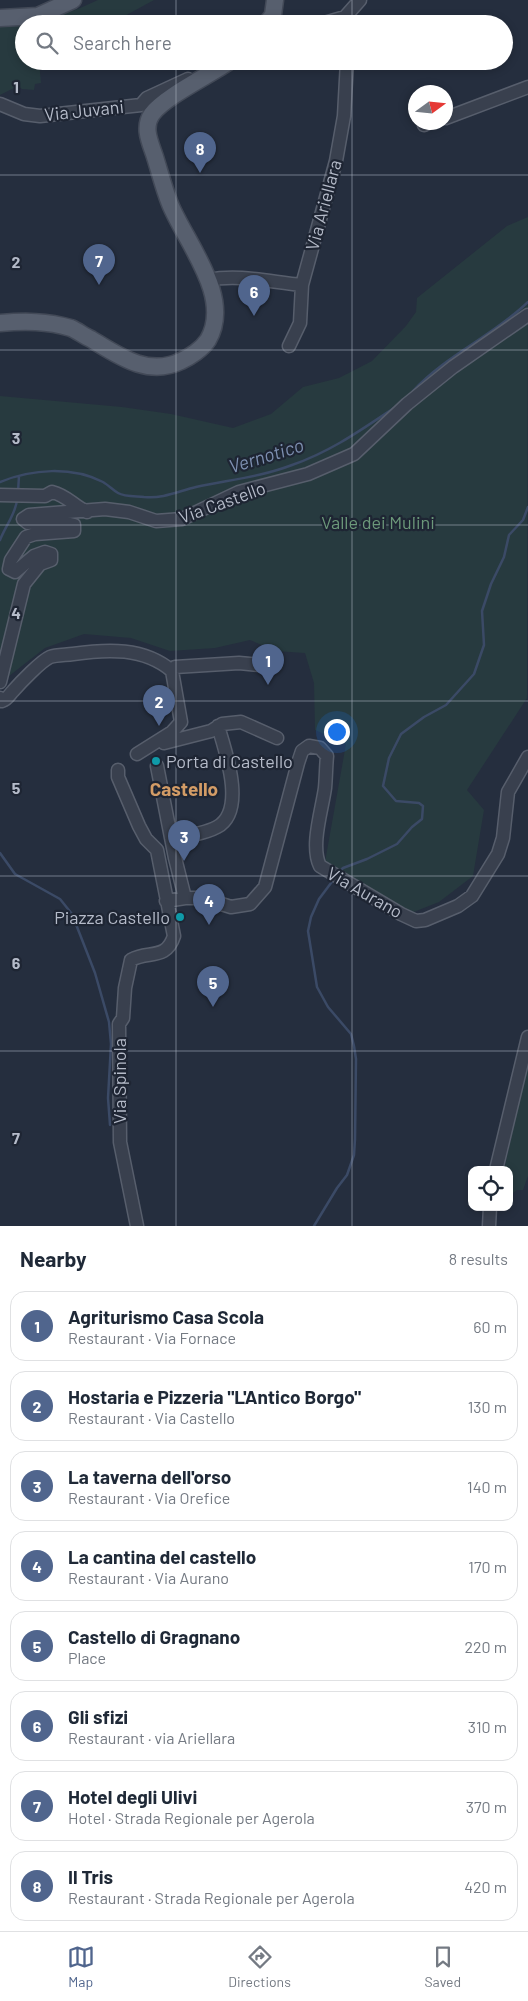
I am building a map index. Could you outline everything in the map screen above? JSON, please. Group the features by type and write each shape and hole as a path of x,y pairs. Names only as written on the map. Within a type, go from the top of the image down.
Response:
{"main road":[{"path":"40,15 73,0"},
{"path":"272,15 276,0"},
{"path":"0,18 15,17"},
{"path":"0,323 25,320 50,323 73,329 125,360 140,366 159,368 190,356 207,341 213,326 215,311 213,293 170,204 147,132 146,110 164,102 216,70"}],"street":[{"path":"350,15 360,0"},
{"path":"146,110 147,98 186,80 202,70"},
{"name":"Via Ariellara","path":"289,346 300,323 302,285 336,161 344,116 347,70"},
{"path":"453,115 528,87"},
{"name":"Via Juvani","path":"0,104 24,114 40,116 146,110"},
{"path":"208,280 241,278 302,285"},
{"name":"Via Castello","path":"0,682 24,584 40,564 50,560 51,554 46,552 34,556 15,572 9,569 11,560 26,537 35,534 74,531 74,525 67,523 53,521 28,523 23,519 29,515 87,512 105,509 129,512 156,521 182,519 239,492 308,474 354,454 407,404 453,367 528,315"},
{"path":"3,495 45,496 52,492 64,495 74,506 87,512"},
{"path":"0,698 2,701 7,700 12,692 50,657 101,650 124,650 147,657 172,671 181,722 166,739 163,746 153,753 185,898 166,901 157,850 146,839 139,826 118,777 118,770"},
{"path":"172,671 175,667 239,663 260,665"},
{"path":"137,754 166,739 211,731 218,726 241,722 277,738"},
{"path":"171,838 219,827 231,810 232,783 218,726"},
{"name":"Via Aurano","path":"185,898 202,898 231,908 250,904 265,887 298,763 302,751 309,746 320,748 327,756 316,857 323,868 416,922 425,920 458,906 472,896 498,854 503,838 508,792 528,757"},
{"name":"Via Spinola","path":"137,1226 120,1142 119,1024 123,1018 125,988 131,960 166,950 171,944 174,936 166,901"},
{"path":"497,1166 528,1037"},
{"path":"489,1226 490,1211"}],"green space":[{"path":"98,0 154,0 126,15 58,15"},
{"path":"15,24 15,70 40,70 41,83 35,84 34,90 22,89 18,86 0,95 0,25"},
{"name":"Valle dei Mulini","path":"528,217 527,698 467,790 484,810 473,876 439,902 411,913 325,862 346,744 315,730 314,683 305,653 276,651 250,640 215,648 170,651 131,638 84,634 45,648 0,683 0,396 122,407 171,414 233,428 271,414 303,387 339,378 372,361 406,326 416,312 417,298 507,226"},
{"path":"528,1062 528,1176 523,1190 517,1190 513,1193 513,1166 505,1166"}],"waterway":[{"name":"Vernotico","path":"413,391 440,367 500,325 528,302"},
{"name":"Vernotico","path":"0,482 38,472 78,473 103,482 124,495 164,496 196,487 268,473 306,460 345,440 394,408"},
{"path":"18,492 19,476"},
{"path":"0,540 17,500"},
{"path":"339,872 343,868 367,859 397,844 422,819 423,806 419,803 396,801 383,786 389,758 401,734 424,717 446,705 474,674 484,645 482,611 491,584 504,557 509,535 523,520 528,507"},
{"path":"0,853 15,874 60,899 72,914 95,973 109,1022 111,1044 108,1098 110,1125"},
{"path":"314,1226 347,1175 354,1155 355,1139 356,1059 354,1046 351,1034 328,1007 317,987 308,931 311,917 319,899 334,879"}],"place":[{"name":"Il Tris","path":"200,173"},
{"name":"Hotel degli Ulivi","path":"99,285"},
{"name":"Gli sfizi","path":"254,316"},
{"name":"Agriturismo Casa Scola","path":"268,685"},
{"name":"Hostaria e Pizzeria \"L'Antico Borgo\"","path":"159,726"},
{"name":"Porta di Castello","path":"156,761"},
{"name":"La taverna dell'orso","path":"184,861"},
{"name":"Piazza Castello","path":"180,917"},
{"name":"La cantina del castello","path":"209,925"},
{"name":"Castello di Gragnano","path":"213,1007"}],"district":[{"name":"Castello","path":"184,788"}]}
